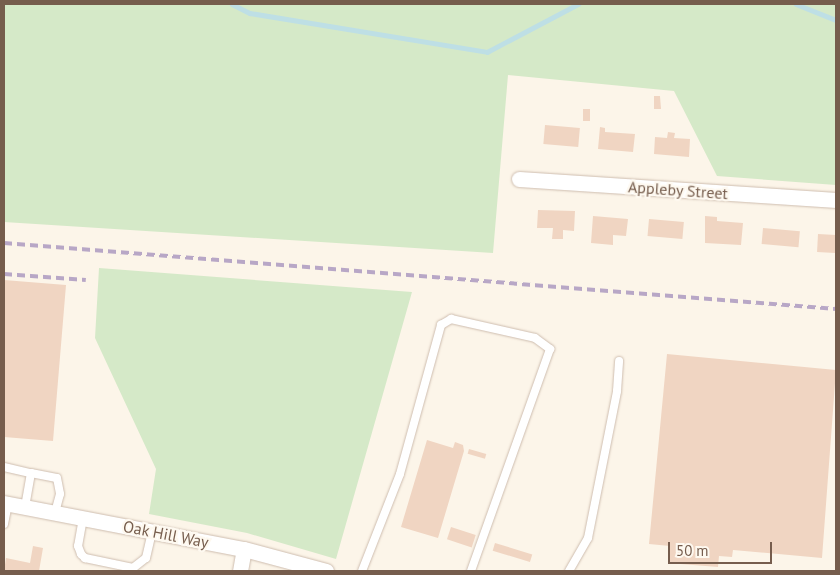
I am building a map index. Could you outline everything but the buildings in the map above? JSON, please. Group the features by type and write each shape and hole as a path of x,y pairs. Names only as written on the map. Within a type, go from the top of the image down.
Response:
{"street":[{"name":"Appleby Street","path":"519,179 836,200"},
{"name":"Oak Hill Way","path":"6,504 244,549 326,571"},
{"path":"240,571 244,549"}],"lane":[{"path":"362,571 400,474 441,325 451,319 534,338 550,349 472,571"},
{"path":"569,571 588,538 617,391 619,361"},
{"path":"4,467 57,478 60,494 55,513"},
{"path":"25,507 31,474"},
{"path":"4,524 6,504"},
{"path":"83,518 78,546 85,558 133,568 146,558 152,532"}],"green space":[{"path":"4,4 836,4 836,185 717,176 674,91 508,75 493,253 4,222"},
{"path":"99,268 412,292 336,559 247,533 149,514 156,469 95,338"}],"waterway":[{"path":"232,4 250,13 487,52 578,4"},
{"path":"796,4 836,20"}],"railway":[{"path":"4,243 836,309"},
{"path":"4,274 86,280"}]}
